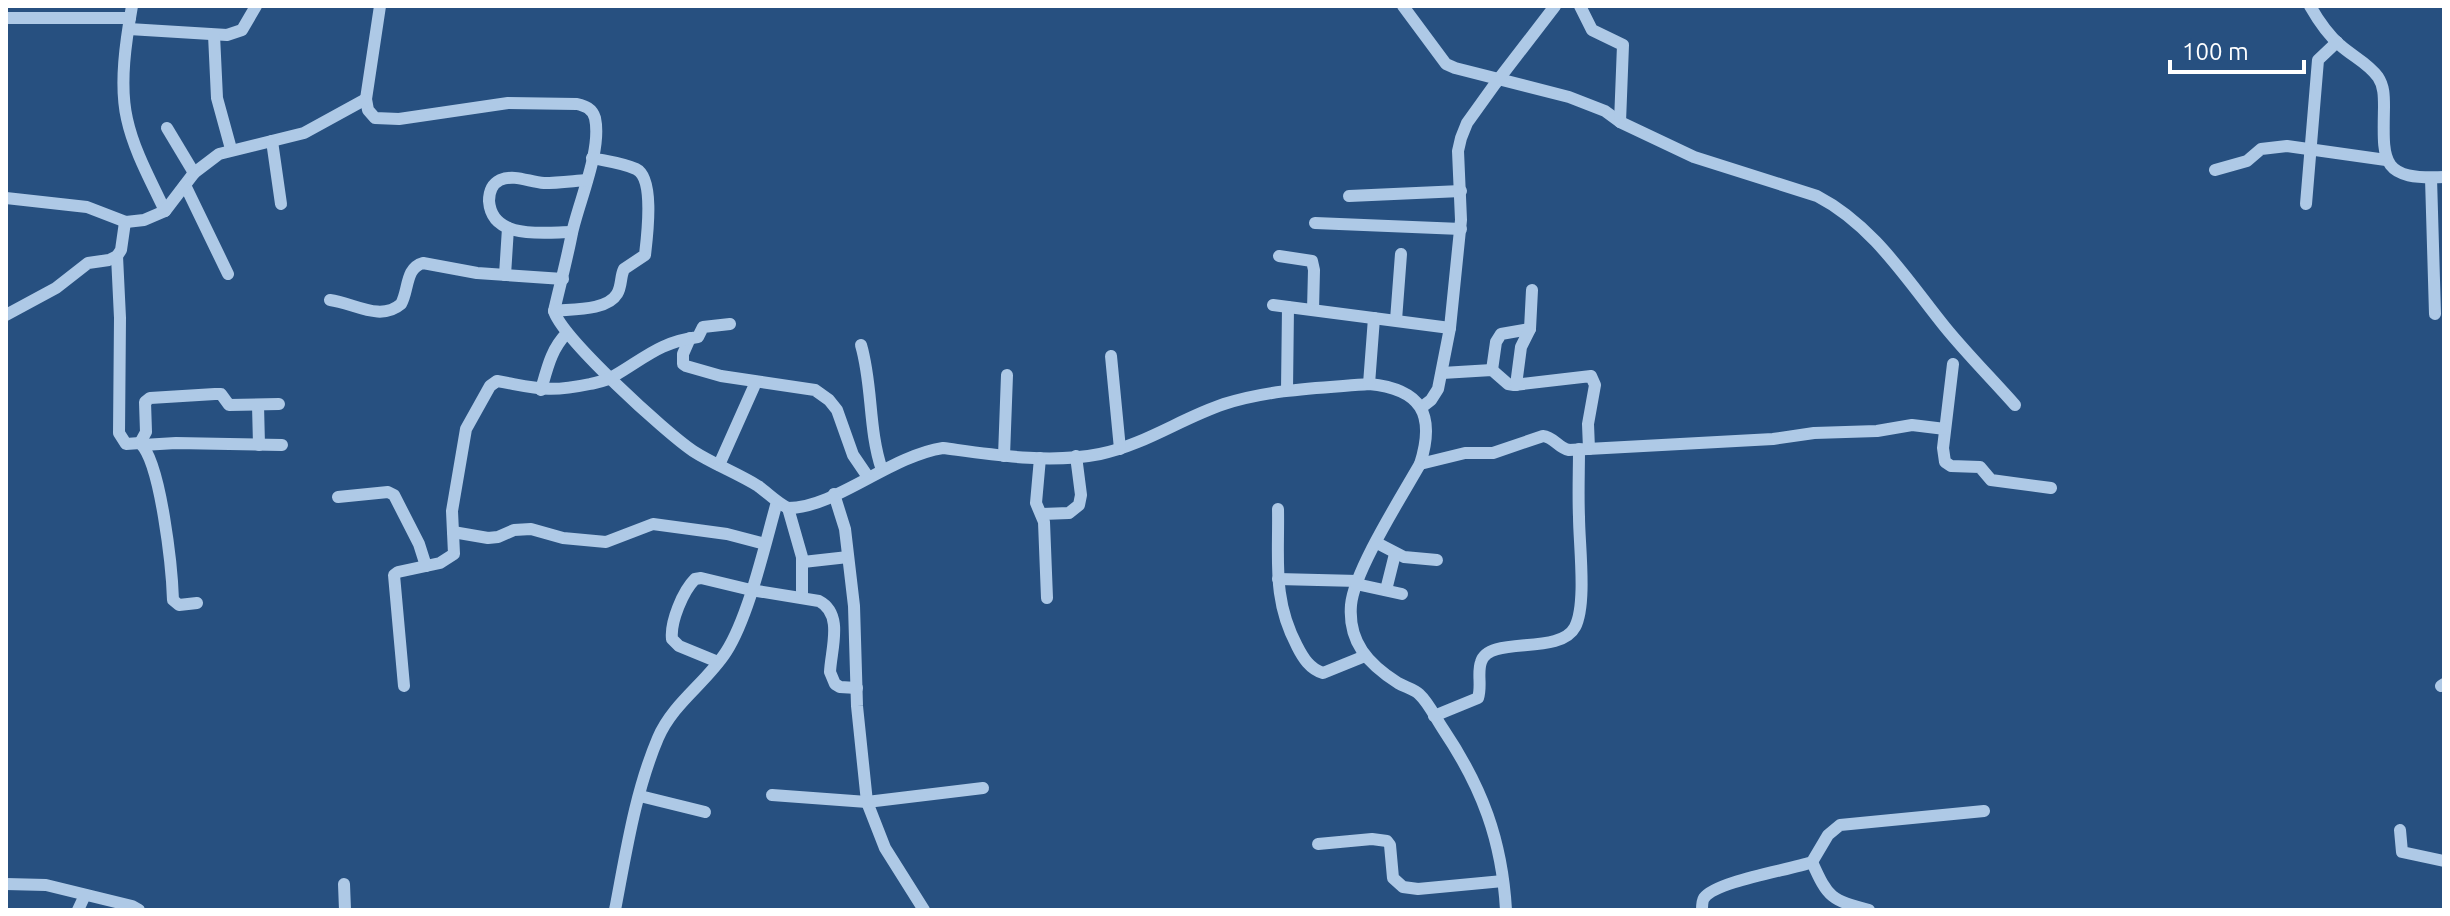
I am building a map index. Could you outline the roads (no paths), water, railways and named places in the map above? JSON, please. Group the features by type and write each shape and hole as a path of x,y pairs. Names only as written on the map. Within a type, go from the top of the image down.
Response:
{"street":[{"path":"6,18 131,18 227,35 242,30 256,6"},
{"path":"380,6 366,99 375,118 508,103 587,106 592,111 595,122 592,158 554,311 567,333 684,445 756,484 782,505 803,562 802,598"},
{"path":"1403,6 1446,64 1495,85 1569,97 1605,111 1620,122 1694,157 1817,196 1833,204 1861,227 1912,282 1945,327 2015,405"},
{"path":"1422,407 1438,389 1450,328 1461,229 1458,151 1461,138 1467,123 1555,6"},
{"path":"1580,6 1592,30 1623,45 1620,122"},
{"path":"2310,6 2337,42 2367,65 2382,86 2386,160 2402,174 2438,177 2435,314"},
{"path":"131,18 125,76 127,120 137,152 165,211"},
{"path":"214,35 217,98 231,149"},
{"path":"2306,204 2318,60 2337,42"},
{"path":"6,198 87,207 125,222 144,220 165,211 205,162 231,149 315,128 366,99"},
{"path":"167,128 194,173"},
{"path":"272,141 281,204"},
{"path":"2215,170 2247,161 2261,149 2287,146 2386,160"},
{"path":"554,311 601,305 612,299 617,294 624,269 645,255 648,197 644,175 638,169 592,158"},
{"path":"572,232 520,232 508,228 495,218 489,202 491,189 500,180 515,178 543,183 587,180"},
{"path":"185,185 228,274"},
{"path":"1349,196 1461,191"},
{"path":"6,315 56,288 88,263 117,256 121,250 125,222"},
{"path":"1315,223 1461,229"},
{"path":"505,275 508,228"},
{"path":"1396,320 1401,254"},
{"path":"117,256 119,433 126,444 282,445"},
{"path":"1279,256 1309,259 1314,264 1313,310"},
{"path":"330,300 375,312 398,307 405,298 411,271 418,263 563,279"},
{"path":"1516,385 1521,347 1530,329 1532,290"},
{"path":"1273,305 1450,328"},
{"path":"1287,390 1288,307"},
{"path":"1369,384 1374,318"},
{"path":"404,686 394,575 440,563 454,554 452,511 466,429 490,386 497,381 541,390 568,389 612,378 646,354 681,338 698,337 703,327 730,324"},
{"path":"1492,370 1496,342 1501,334 1530,329"},
{"path":"541,390 551,356 567,333"},
{"path":"690,338 682,359 686,366 721,376 810,388 829,400 841,417 853,455 868,477"},
{"path":"861,345 867,371 872,433 882,470"},
{"path":"1111,356 1120,449"},
{"path":"1953,364 1943,451 1948,465 1980,467 1991,480 2051,488"},
{"path":"1434,716 1478,698 1480,662 1485,655 1514,646 1549,643 1565,637 1574,629 1579,615 1581,579 1584,449 1595,385 1593,378 1582,376 1516,385 1508,384 1492,370 1442,373"},
{"path":"1004,456 1007,375"},
{"path":"719,465 756,382"},
{"path":"782,505 800,507 921,452 943,448 1004,456 1076,456 1120,449 1220,405 1287,390 1369,384 1384,385 1409,394 1422,407 1427,432 1420,464 1357,582 1351,607 1354,638 1365,656 1400,684 1419,694 1472,776 1494,830 1506,910"},
{"path":"197,603 179,605 173,600 163,506 142,444 146,432 145,402 150,398 221,394 229,405 279,404"},
{"path":"258,405 259,445"},
{"path":"1420,464 1465,453 1493,453 1543,436 1549,437 1561,448 1584,449 1773,439 1814,433 1877,431 1912,425 1945,429"},
{"path":"1042,514 1069,513 1079,505 1081,495 1076,456"},
{"path":"1040,458 1036,503 1044,522 1047,598"},
{"path":"338,497 388,492 394,495 419,544 426,566"},
{"path":"834,494 842,511 854,606 859,733 867,802 885,848 924,910"},
{"path":"615,910 640,796 658,739 668,718 718,662 737,630 765,544 782,505"},
{"path":"1278,509 1278,594 1284,619 1302,655 1313,668 1323,673 1365,656"},
{"path":"453,532 488,538 514,530 531,529 576,540 606,542 653,524 727,534 765,544"},
{"path":"1377,543 1411,559 1437,560"},
{"path":"1386,590 1395,554"},
{"path":"803,562 848,557"},
{"path":"718,662 679,646 672,639 672,627 689,585 695,579 819,601 831,610 834,618 832,679 840,687 857,688"},
{"path":"1278,579 1357,582 1402,594"},
{"path":"831,610 854,606"},
{"path":"772,795 867,802 983,788"},
{"path":"640,796 705,812"},
{"path":"1869,910 1832,897 1824,888 1812,862 1820,845 1840,825 1984,811"},
{"path":"2400,830 2402,852 2444,861"},
{"path":"1318,844 1372,839 1387,841 1393,878 1403,887 1418,889 1503,881"},
{"path":"1702,910 1703,901 1711,893 1754,877 1812,862"},
{"path":"6,884 46,885 139,910"},
{"path":"344,884 345,910"},
{"path":"78,910 85,895"}]}
